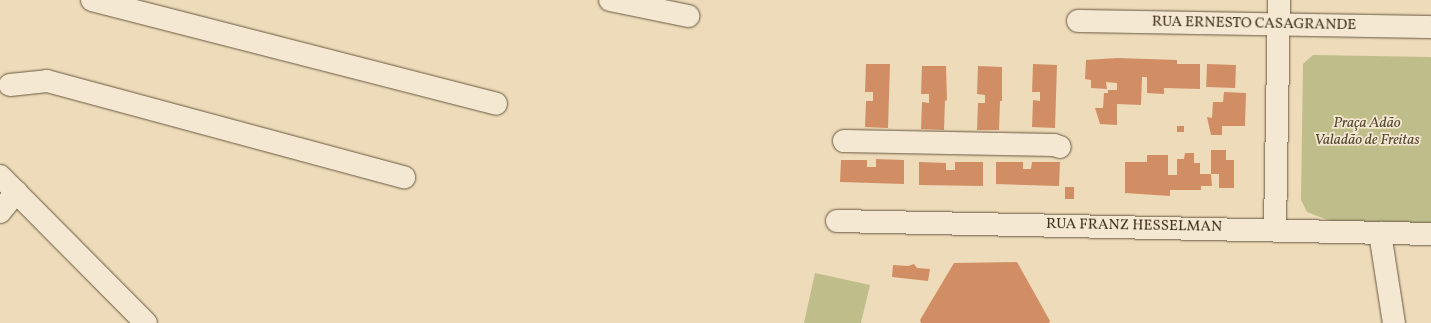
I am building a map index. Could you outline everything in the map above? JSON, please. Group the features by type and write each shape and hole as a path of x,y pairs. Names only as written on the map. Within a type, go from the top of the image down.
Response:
{"street":[{"path":"92,0 496,104"},
{"path":"610,0 688,16"},
{"path":"1275,229 1279,0"},
{"name":"RUA ERNESTO CASAGRANDE","path":"1078,21 1431,27"},
{"path":"10,85 47,81 404,177"},
{"path":"844,141 1054,145 1060,147"},
{"path":"0,176 146,323"},
{"path":"0,212 16,192"},
{"name":"RUA FRANZ HESSELMAN","path":"837,221 1275,229 1431,234"},
{"path":"1380,233 1394,323"}],"green space":[{"name":"Praça Adão Valadão de Freitas","path":"1313,55 1431,57 1431,223 1333,222 1307,212 1301,200 1303,64"},
{"path":"815,273 870,285 861,323 804,323"}],"building":[{"path":"1117,58 1177,60 1177,64 1200,64 1200,89 1164,88 1164,94 1147,93 1147,77 1142,77 1141,105 1117,104 1117,125 1100,124 1095,108 1103,108 1104,93 1108,93 1108,90 1117,90 1117,83 1106,82 1107,89 1091,88 1091,80 1085,79 1086,60"},
{"path":"866,64 890,64 888,128 865,127 866,101 873,101 873,92 865,92"},
{"path":"1033,64 1057,65 1055,128 1032,127 1033,100 1040,101 1040,92 1032,92"},
{"path":"1207,64 1236,65 1235,88 1206,87"},
{"path":"922,66 946,66 947,101 945,100 944,130 921,129 922,102 929,103 929,94 921,94"},
{"path":"978,66 1002,67 1002,101 1000,101 999,130 977,130 978,103 985,103 985,95 977,94"},
{"path":"1224,92 1246,93 1245,126 1222,126 1222,135 1211,135 1207,117 1212,118 1213,102 1223,102"},
{"path":"1177,126 1184,126 1184,132 1177,132"},
{"path":"1211,150 1226,150 1226,160 1234,160 1234,188 1219,188 1219,174 1211,174"},
{"path":"1185,153 1194,153 1194,163 1200,163 1200,174 1211,174 1212,186 1201,186 1201,190 1170,190 1170,196 1125,193 1125,162 1147,162 1147,155 1168,155 1168,175 1177,175 1177,159 1184,159"},
{"path":"876,159 904,160 904,184 840,182 841,160 867,160 867,167 876,167"},
{"path":"919,162 946,163 946,170 955,170 955,162 983,162 983,186 919,185"},
{"path":"996,162 1023,162 1023,169 1031,169 1032,162 1060,162 1059,186 996,184"},
{"path":"1065,187 1074,187 1074,199 1065,199"},
{"path":"1017,262 1050,321 1049,323 921,323 920,320 954,263"},
{"path":"914,264 917,268 930,269 928,281 892,277 893,265 908,266"}]}
